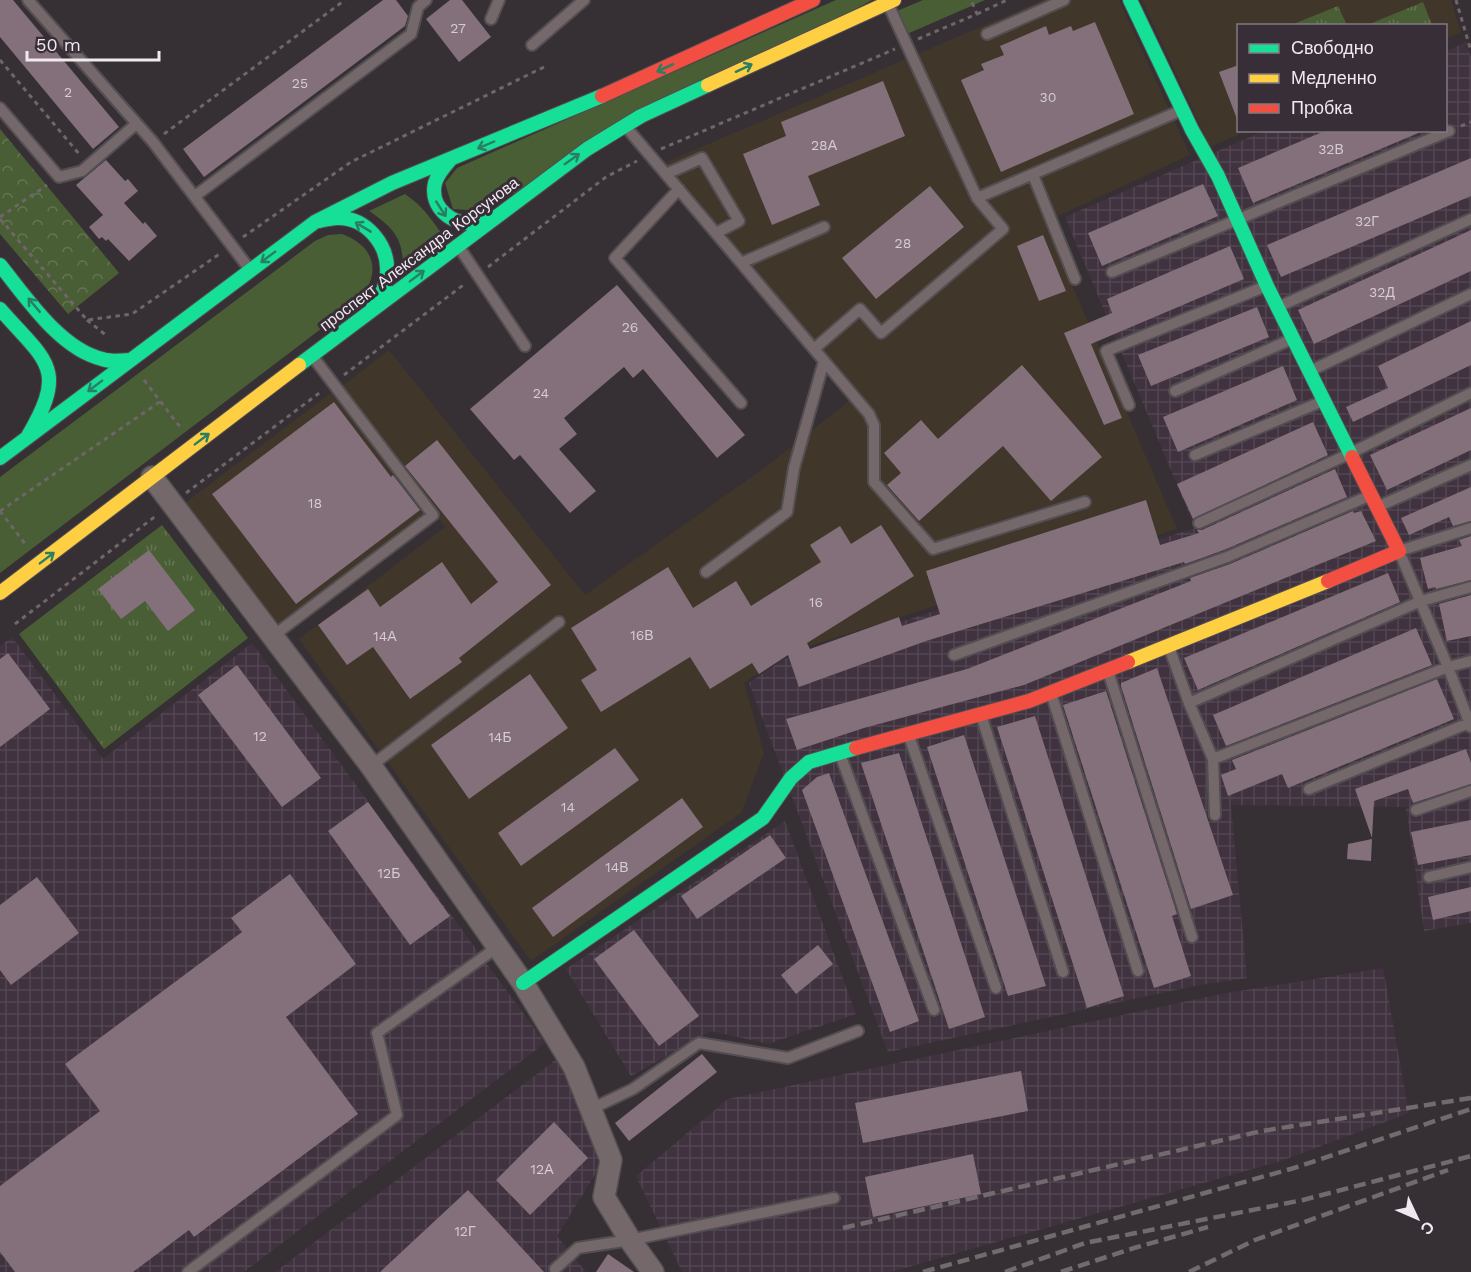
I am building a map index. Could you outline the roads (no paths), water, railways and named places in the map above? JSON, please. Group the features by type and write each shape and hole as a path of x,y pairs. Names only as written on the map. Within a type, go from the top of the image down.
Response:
{"main road":[{"path":"0,458 315,222 392,183 627,86 813,0"},
{"path":"524,983 763,818 790,778 809,762 1029,701 1399,551 1277,308 1218,176 1130,0"},
{"name":"проспект Александра Корсунова","path":"0,593 566,164 624,125 891,1"},
{"path":"451,159 441,167 435,180 434,194 439,208 447,218 459,224 472,225 503,212"},
{"path":"315,222 344,218 363,225 379,239 388,257 389,278 382,297 370,311"},
{"path":"0,265 57,332 62,358 49,388 46,402 28,436"},
{"path":"0,309 62,358 129,360"}],"street":[{"path":"152,477 371,766 524,983 574,1067 611,1161 604,1197 653,1272"}],"lane":[{"path":"28,0 153,142 250,270"},
{"path":"195,196 411,34 418,7 426,0"},
{"path":"491,19 500,0"},
{"path":"532,45 584,0"},
{"path":"987,33 1064,0"},
{"path":"814,349 860,309 881,333 1003,229 977,198 907,44 891,1"},
{"path":"0,108 59,177 82,171 136,124"},
{"path":"977,198 1183,110"},
{"path":"624,125 869,414 874,425 874,482 933,549 1085,502"},
{"path":"1112,272 1444,132"},
{"path":"666,174 702,158 739,221 716,233"},
{"path":"1033,176 1075,279"},
{"path":"679,189 615,258 741,403"},
{"path":"1277,308 1471,219"},
{"path":"741,263 824,227"},
{"path":"458,246 525,346"},
{"path":"1129,405 1106,351 1267,286"},
{"path":"1310,371 1471,294"},
{"path":"1175,391 1293,339"},
{"path":"273,636 433,515 312,356"},
{"path":"706,572 787,512 795,468 824,361"},
{"path":"1199,523 1349,454 1471,393"},
{"path":"1195,455 1323,400"},
{"path":"954,656 1471,465"},
{"path":"1309,789 1471,724 1399,551 1471,528"},
{"path":"1189,703 1421,601 1471,587"},
{"path":"371,766 559,622"},
{"path":"1169,646 1189,703 1213,759 1215,815"},
{"path":"1213,759 1448,667 1471,661"},
{"path":"1108,670 1192,937"},
{"path":"1051,693 1138,971"},
{"path":"981,714 1063,972"},
{"path":"908,733 996,988"},
{"path":"839,753 934,1010"},
{"path":"1416,810 1471,791"},
{"path":"1429,877 1471,867"},
{"path":"188,1272 397,1115 377,1033 499,946"},
{"path":"591,1109 633,1089 699,1043 788,1058 858,1031"},
{"path":"555,1269 578,1248 630,1240 834,1198"}],"railway":[{"path":"843,1228 1262,1131 1471,1098"},
{"path":"923,1272 1294,1168 1471,1109"},
{"path":"1005,1272 1085,1243 1303,1200 1471,1156"},
{"path":"1189,1272 1255,1240 1448,1170"},
{"path":"1061,1272 1208,1227"}]}
